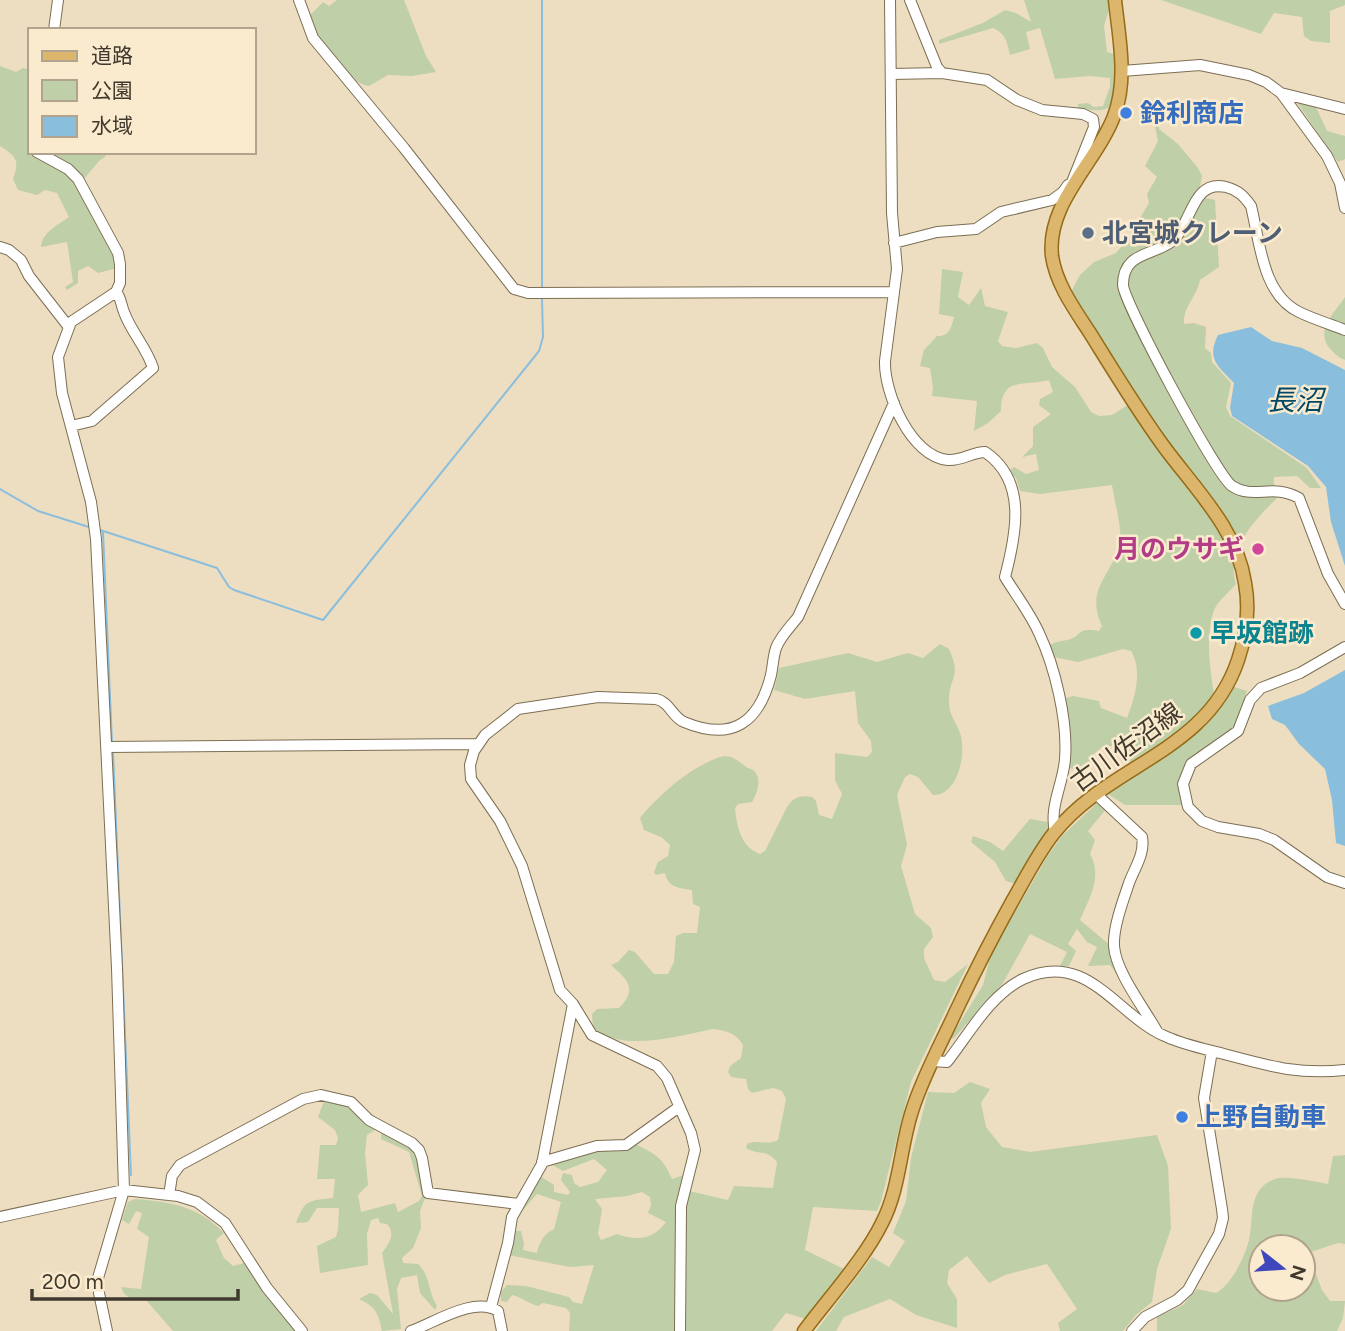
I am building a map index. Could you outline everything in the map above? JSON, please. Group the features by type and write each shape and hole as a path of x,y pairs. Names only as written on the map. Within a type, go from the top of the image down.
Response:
{"main road":[{"name":"古川佐沼線","path":"804,1331 880,1228 893,1195 911,1113 932,1061 986,948 1035,863 1055,832 1096,794 1184,737 1216,704 1230,681 1241,652 1247,616 1247,596 1242,565 1228,534 1139,410 1059,281 1053,261 1053,233 1060,212 1073,183 1114,116 1120,94 1122,71 1115,0"}],"street":[{"path":"54,28 58,0"},
{"path":"299,0 313,38 404,148 506,281 520,292 894,292"},
{"path":"890,0 894,243 897,269 885,369 894,403 909,433 930,453 949,460 985,452 1009,478 1014,490 1016,514 1005,577 1038,629 1045,646 1066,736 1064,771 1052,814 1055,832"},
{"path":"910,0 937,67 942,73"},
{"path":"1122,71 1200,65 1258,78 1281,93 1345,110"},
{"path":"891,74 942,73 987,80 1017,100 1042,110 1090,116 1094,127 1073,183 1052,200 1001,212 976,229 937,232 894,243"},
{"path":"1281,93 1335,170 1345,208"},
{"path":"41,154 68,169 84,188 118,253 121,272 116,292 75,317 68,326 57,365 94,521 110,747 124,1190 99,1278 99,1293 107,1331"},
{"path":"1345,330 1298,312 1274,292 1268,279 1251,206 1244,196 1228,187 1214,187 1203,192 1195,202 1186,224 1175,238 1130,264 1123,286 1139,327 1212,460 1230,485 1238,489 1257,492 1273,489 1298,498 1328,575 1345,604"},
{"path":"0,247 9,250 20,260 29,276 68,326"},
{"path":"71,426 92,421 153,368 148,354 125,316 116,292"},
{"path":"680,1331 681,1206 695,1150 691,1133 667,1078 657,1066 592,1035 573,1004 557,985 516,852 500,821 471,779 470,765 477,744 518,709 598,697 663,701 684,722 722,731 743,723 760,705 771,676 776,649 798,617 894,403"},
{"path":"1345,647 1300,673 1261,688 1250,700 1238,731 1191,764 1183,784 1188,807 1202,821 1274,839 1318,871 1345,883"},
{"path":"110,747 477,744"},
{"path":"1096,794 1142,837 1143,850 1128,886 1115,933 1114,947 1116,960 1158,1033"},
{"path":"932,1061 947,1062 998,998 1022,980 1044,973 1067,973 1088,979 1158,1033 1212,1051 1287,1070 1311,1073 1345,1070"},
{"path":"491,1307 508,1243 510,1223 542,1162 573,1004"},
{"path":"1132,1331 1144,1317 1177,1300 1188,1290 1222,1226 1222,1209 1204,1098 1212,1051"},
{"path":"169,1195 172,1177 180,1165 303,1099 321,1095 351,1102 369,1119 412,1143 422,1157 428,1194 519,1204"},
{"path":"542,1162 597,1146 626,1145 680,1107"},
{"path":"0,1217 124,1190 169,1195 197,1202 225,1223 267,1288 302,1331"},
{"path":"411,1331 453,1312 491,1307 498,1311 502,1331"}],"green space":[{"path":"337,0 404,0 426,56 436,72 412,76 388,75 369,86 351,77 325,48 308,17 323,2 329,6"},
{"path":"1024,0 1108,0 1109,10 1104,26 1107,52 1114,54 1115,75 1112,100 1106,109 1078,108 1078,104 1103,106 1110,87 1110,78 1090,76 1055,79 1040,28 1026,32 1030,49 1010,55 1007,42 993,28 939,44 939,40 983,23 1005,10 1031,22"},
{"path":"1161,0 1345,0 1345,5 1330,11 1330,43 1311,41 1304,36 1302,17 1274,13 1261,34"},
{"path":"0,66 16,72 23,68 28,69 28,154 33,154 66,173 76,182 114,255 117,268 98,273 88,266 78,271 78,283 67,290 65,287 73,282 67,242 41,247 47,233 69,217 57,193 45,190 37,195 18,190 13,179 15,159 0,146"},
{"path":"1296,101 1316,107 1327,131 1345,136 1345,159 1338,162"},
{"path":"1160,107 1159,129 1178,144 1198,168 1202,176 1199,191 1206,198 1215,200 1219,267 1200,280 1186,312 1184,324 1194,323 1206,327 1205,348 1211,353 1212,362 1231,383 1226,407 1230,416 1307,468 1321,488 1310,488 1297,476 1274,477 1279,496 1245,536 1235,559 1236,584 1214,610 1209,641 1214,694 1228,698 1234,687 1247,691 1239,723 1185,767 1180,786 1182,805 1125,805 1108,794 1139,773 1113,746 1103,746 1094,754 1087,769 1079,772 1070,768 1070,739 1063,699 1073,696 1099,701 1101,708 1127,718 1135,693 1135,659 1131,651 1123,649 1078,662 1054,657 1050,645 1072,639 1082,631 1099,631 1102,626 1097,613 1098,593 1121,539 1112,485 1040,494 1020,491 1016,478 1009,471 1014,467 1026,474 1039,470 1036,454 1022,457 1033,446 1033,427 1051,414 1039,405 1040,399 1053,392 1049,380 1010,387 1002,400 1001,411 974,431 977,401 932,396 930,368 920,366 924,350 937,336 947,333 954,317 939,314 942,269 963,272 958,297 969,305 981,288 985,306 1008,312 998,341 1002,346 1016,348 1037,343 1043,348 1052,367 1075,387 1091,412 1099,416 1112,415 1137,399 1071,292 1080,275 1094,262 1116,253 1149,203 1147,194 1157,177 1145,166 1158,141 1154,121"},
{"path":"47,154 106,154 83,180"},
{"path":"1345,297 1345,360 1328,346 1324,333 1329,320"},
{"path":"940,644 949,649 953,659 955,672 949,707 962,741 961,762 954,781 949,789 942,793 933,795 918,777 910,774 905,777 897,795 907,845 901,866 915,914 931,928 933,937 924,949 924,958 934,980 945,982 968,964 911,1082 881,1201 877,1211 813,1207 805,1250 846,1270 806,1319 786,1313 772,1331 685,1331 686,1209 689,1191 728,1200 734,1186 773,1188 777,1162 769,1155 746,1148 747,1144 751,1143 778,1140 786,1099 782,1091 773,1088 752,1093 748,1089 746,1079 731,1077 728,1072 730,1066 741,1058 743,1045 727,1032 714,1029 635,1041 619,1040 593,1027 592,1014 597,1009 619,1008 628,995 628,984 611,965 618,962 629,950 635,952 654,974 668,974 674,962 676,936 697,933 700,907 693,904 692,890 675,886 669,882 665,873 656,875 654,872 658,862 668,856 670,845 661,837 644,830 640,818 656,800 685,776 717,758 729,756 757,775 758,787 752,802 738,804 735,808 741,836 754,851 760,854 765,851 787,807 798,798 812,797 816,801 819,815 832,819 842,794 835,780 835,753 867,757 872,752 871,741 858,723 855,691 805,699 774,690 779,668 848,653 877,662 908,653 923,658"},
{"path":"1099,801 1107,808 1088,831 1095,840 1090,854 1094,862 1095,879 1080,920 1112,947 1130,991 1110,965 1088,966 1097,947 1087,942 1077,929 1068,944 1076,951 1069,966 1060,966 1067,952 1030,934 1003,983 953,1039 951,1037 983,985 991,954 1047,857 1062,836"},
{"path":"1030,819 1048,822 1049,832 1016,884 1006,881 995,862 971,842 973,836 990,842 1003,851"},
{"path":"970,1082 990,1089 981,1103 986,1127 1002,1147 1030,1152 1157,1135 1168,1166 1171,1229 1157,1269 1152,1302 1136,1315 1123,1331 1060,1331 1058,1323 1077,1309 1047,1264 1005,1275 989,1283 967,1256 949,1270 947,1283 957,1299 957,1328 916,1315 890,1299 844,1317 836,1331 816,1331 872,1257 889,1267 905,1241 893,1233 906,1201 911,1158 928,1092 954,1093"},
{"path":"324,1101 346,1106 375,1130 367,1135 365,1152 368,1185 358,1195 361,1212 395,1203 398,1212 419,1201 422,1196 409,1152 381,1139 381,1133 401,1140 416,1152 425,1198 420,1211 421,1228 413,1248 402,1258 403,1263 418,1264 422,1269 437,1306 435,1310 420,1293 417,1275 401,1278 397,1289 401,1329 382,1331 375,1310 359,1299 370,1293 377,1295 393,1314 382,1253 391,1235 387,1224 380,1223 378,1218 371,1220 367,1234 368,1265 320,1273 317,1246 336,1237 339,1208 317,1208 308,1222 296,1223 305,1205 333,1198 335,1179 317,1179 320,1145 336,1145 338,1138 335,1130 318,1117"},
{"path":"635,1144 658,1157 672,1179 684,1175 677,1207 677,1331 569,1331 570,1313 566,1308 543,1303 538,1306 512,1295 507,1302 501,1301 501,1292 507,1285 526,1286 569,1297 573,1302 582,1304 594,1265 570,1267 508,1255 512,1234 516,1231 521,1231 523,1250 537,1253 542,1239 554,1229 561,1202 537,1194 522,1211 519,1210 540,1176 554,1185 554,1192 568,1195 570,1192 561,1180 563,1173 572,1175 574,1183 580,1187 598,1182 607,1170 594,1159 563,1171 549,1163 596,1149","holes":["642,1192 650,1197 648,1213 666,1222 661,1228 650,1236 631,1238 617,1234 601,1240 598,1234 602,1209 595,1199"]},
{"path":"1345,1155 1345,1244 1338,1243 1317,1250 1317,1233 1250,1233 1253,1205 1266,1184 1275,1179 1286,1178 1328,1184 1333,1156"},
{"path":"135,1199 183,1207 214,1224 224,1233 216,1240 224,1258 233,1266 244,1263 296,1331 173,1331 146,1300 128,1296 121,1287 141,1289 149,1237 137,1229 142,1213 136,1211 129,1224 122,1220 128,1202"},
{"path":"1247,1247 1247,1303 1317,1303 1317,1277 1330,1301 1345,1301 1343,1318 1337,1331 1157,1331 1157,1317 1183,1305 1197,1289 1216,1293 1232,1277"}],"water":[{"name":"長沼","path":"1251,327 1272,341 1302,348 1345,370 1345,566 1331,522 1326,487 1308,466 1232,416 1230,408 1234,383 1216,362 1213,350 1218,335"},
{"path":"1345,670 1345,846 1336,843 1332,800 1325,769 1299,744 1285,725 1272,719 1268,706 1304,693"}],"waterway":[{"path":"542,0 542,289"},
{"path":"97,529 217,568 229,587 234,590 323,620 539,351 543,337 542,299"},
{"path":"0,489 38,511 89,527"},
{"path":"103,532 112,743"},
{"path":"113,752 131,1175"}],"place":[{"name":"鈴利商店","path":"1126,113"},
{"name":"北宮城クレーン","path":"1088,233"},
{"name":"月のウサギ","path":"1258,549"},
{"name":"早坂館跡","path":"1196,633"},
{"name":"上野自動車","path":"1182,1117"}]}
